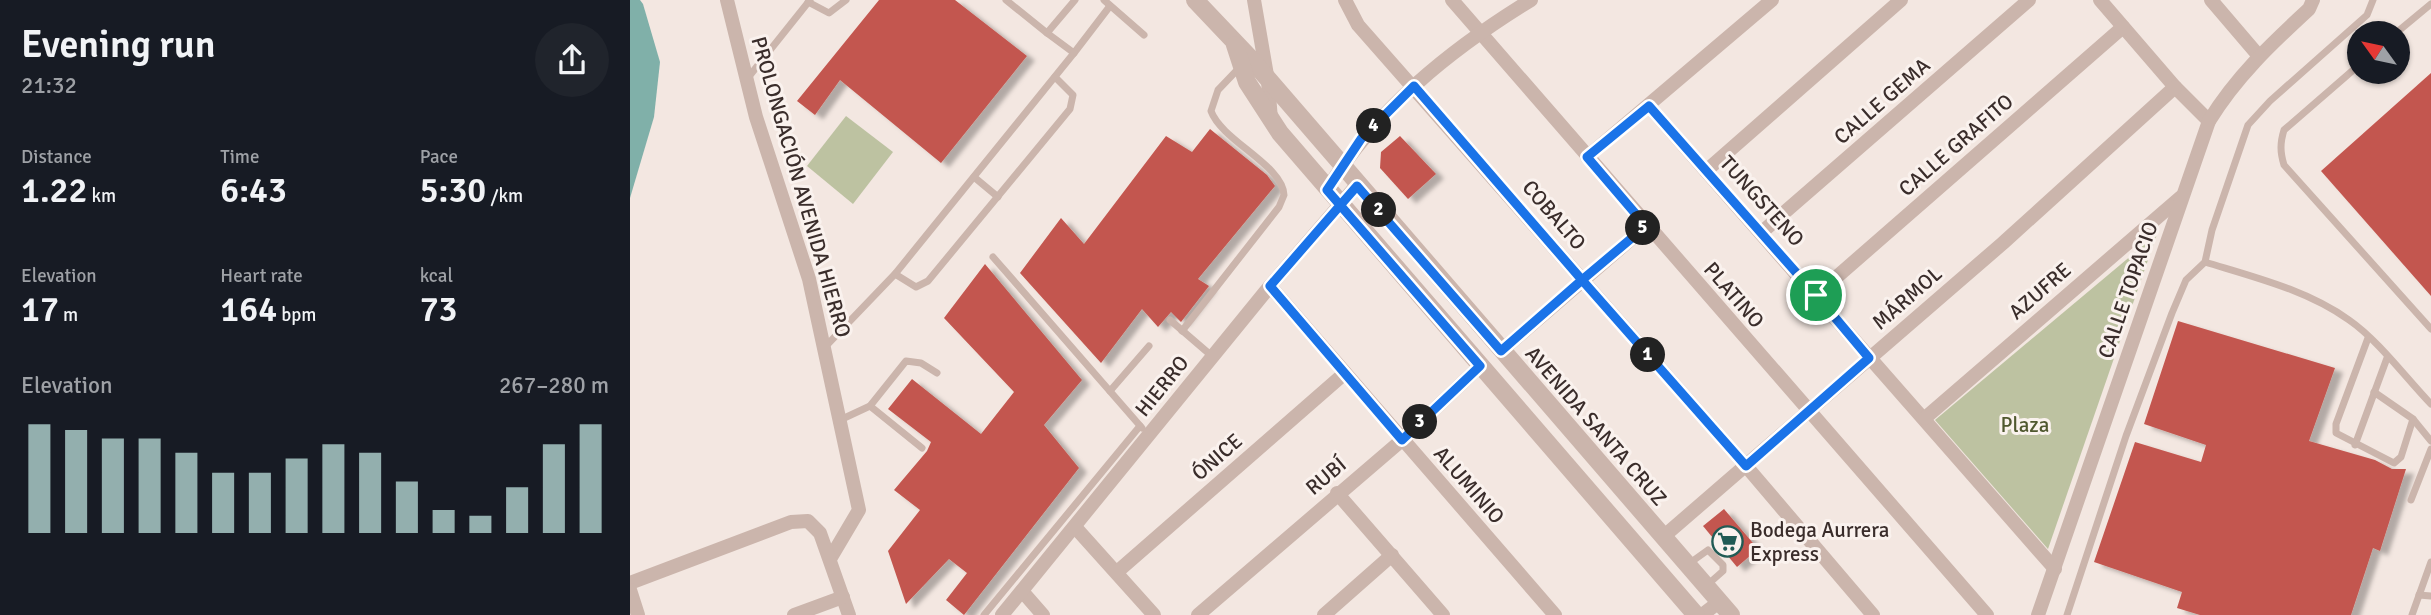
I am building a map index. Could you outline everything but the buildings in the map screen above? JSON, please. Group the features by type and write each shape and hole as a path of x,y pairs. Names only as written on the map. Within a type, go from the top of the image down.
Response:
{"street":[{"name":"PROLONGACIÓN AVENIDA HIERRO","path":"727,0 756,117 809,279 859,510 830,559"},
{"name":"AVENIDA SANTA CRUZ","path":"1195,0 1235,45 1251,57 1268,81 1342,165 1357,186 1725,608"},
{"path":"1251,57 1254,0"},
{"name":"COBALTO","path":"1345,0 1358,25 1746,466 1873,615"},
{"name":"PLATINO","path":"1452,0 1987,615"},
{"path":"1327,190 1361,139 1414,86 1478,33 1531,0"},
{"path":"1587,157 1772,0"},
{"path":"1706,171 1901,0"},
{"name":"CALLE GEMA","path":"1762,232 2029,0"},
{"path":"2100,0 2175,87 2209,121"},
{"path":"2211,0 2258,55"},
{"name":"CALLE TOPACIO","path":"2038,615 2209,121 2229,89 2258,55 2311,5"},
{"name":"CALLE GRAFITO","path":"1816,295 2123,27"},
{"name":"AVENIDA SANTA CRUZ","path":"1251,57 1271,120 1327,190 1696,615"},
{"path":"1268,81 1271,120"},
{"name":"MÁRMOL","path":"1663,537 2003,243 2175,87"},
{"name":"TUNGSTENO","path":"1649,106 1762,232 1869,358 1926,418 2055,569"},
{"name":"HIERRO","path":"1002,615 1075,527 1144,431 1213,357 1270,286 1357,186"},
{"name":"AZUFRE","path":"1926,418 2182,196"},
{"path":"1501,351 1646,226"},
{"name":"ALUMINIO","path":"1270,286 1555,615"},
{"name":"RUBÍ","path":"1198,615 1402,440 1480,366"},
{"name":"ÓNICE","path":"1117,572 1345,373"},
{"path":"1337,493 1443,615"},
{"path":"630,583 791,522 807,521 820,533 849,615"},
{"path":"1075,527 1154,615"},
{"path":"1324,615 1391,555"},
{"path":"630,590 638,615"},
{"path":"1022,591 1043,615"},
{"path":"794,615 843,597"},
{"path":"1702,615 1725,608"}],"lane":[{"path":"747,79 809,1 829,13 846,0"},
{"path":"1006,0 1074,53"},
{"path":"1048,33 1075,0"},
{"path":"1104,0 1144,34"},
{"path":"2067,615 2126,436 2172,313 2186,280 2205,262 2216,218 2248,125 2270,101 2367,15 2373,0"},
{"path":"2410,21 2431,4"},
{"path":"825,347 895,274 1110,6"},
{"path":"1182,331 1279,207 1284,195 1277,178 1220,126 1211,111 1218,90 1251,57"},
{"path":"2347,75 2284,130 2280,142 2284,165 2431,329"},
{"path":"895,274 916,287 928,281 998,197 1072,104 1073,95 1055,77"},
{"path":"974,177 998,197"},
{"path":"984,615 1144,431 993,257"},
{"path":"2205,262 2308,296 2352,321 2431,404"},
{"path":"1170,320 1213,357"},
{"path":"2368,338 2334,429 2340,437 2394,463 2401,457 2413,419"},
{"path":"1110,391 1149,346"},
{"path":"2356,445 2387,358"},
{"path":"840,420 870,406 906,361 921,363 937,373"},
{"path":"2374,392 2397,405 2431,441"},
{"path":"870,406 922,448"},
{"path":"2411,500 2431,449"},
{"path":"1687,565 1708,550 1723,565 1723,570 1705,586"},
{"path":"2412,615 2431,562"},
{"path":"2419,595 2431,596"}],"green space":[{"path":"846,116 893,152 853,204 807,166"},
{"name":"Plaza","path":"2157,234 2048,549 1935,420"}],"water":[{"path":"630,0 640,0 643,4 660,62 654,117 630,198"}],"place":[{"name":"Bodega Aurrera Express","path":"1727,542"}],"route":[{"path":"1816,295 1649,106 1587,157 1646,226 1582,280 1414,86 1361,139 1327,190 1340,205 1480,366 1402,440 1270,286 1340,205 1357,186 1501,351 1582,280 1746,466 1869,358 1816,295"}]}
